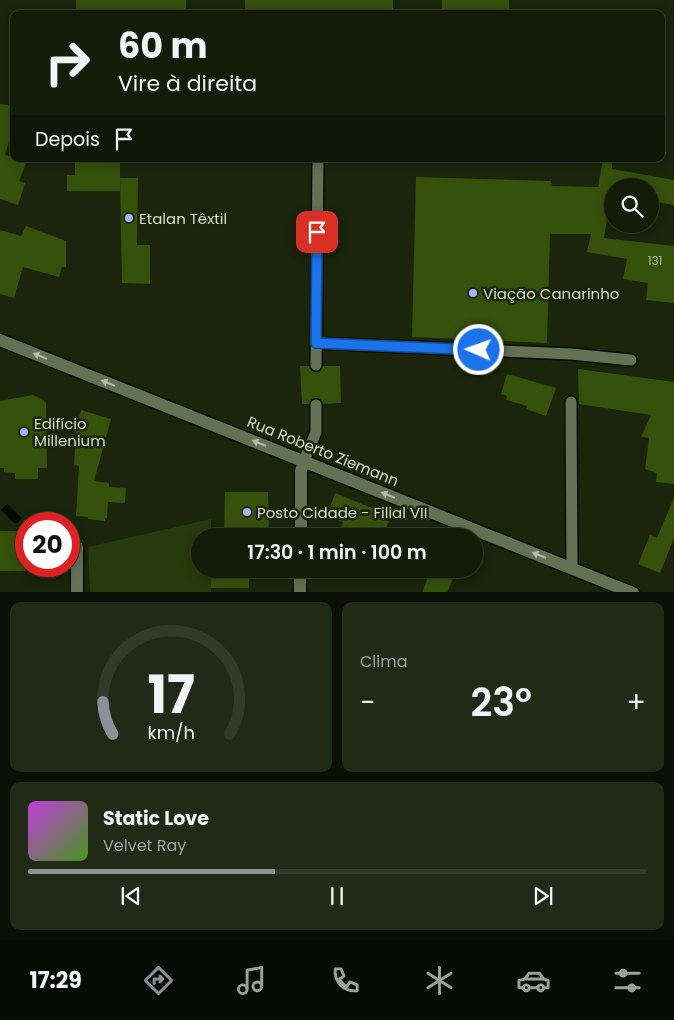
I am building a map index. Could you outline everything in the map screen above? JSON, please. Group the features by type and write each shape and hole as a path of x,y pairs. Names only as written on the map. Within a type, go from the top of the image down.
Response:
{"main road":[{"name":"Rua Roberto Ziemann","path":"0,340 633,592"},
{"path":"301,528 301,471 304,461"},
{"path":"77,577 77,592"},
{"path":"300,578 300,592"}],"lane":[{"path":"316,365 318,162"},
{"path":"316,343 570,354 631,360"},
{"path":"570,402 572,568"},
{"path":"304,461 316,432 316,405"}],"green space":[{"path":"211,519 211,528 191,528 191,578 211,578 211,592 90,592 88,547"}],"shaded area":[{"path":"7,504 16,512 15,523 14,523 1,510"}],"building":[{"path":"76,0 186,0 186,10 76,10"},
{"path":"245,0 393,0 393,10 245,10"},
{"path":"442,0 509,0 509,10 442,10"},
{"path":"0,104 10,105 10,139 5,155 10,156 10,162 27,162 19,181 25,183 18,205 0,199"},
{"path":"75,162 120,162 120,191 67,191 67,175 75,175"},
{"path":"602,162 612,162 612,169 674,180 674,205 659,202 659,178 604,178 604,238 674,246 674,303 646,300 648,283 623,279 627,259 587,252 591,234 550,234 547,343 412,337 416,177 551,181 552,186 598,187"},
{"path":"120,178 138,178 137,245 150,245 150,284 122,283"},
{"path":"26,226 66,241 66,267 62,267 59,277 23,267 14,298 0,294 0,230 21,236"},
{"path":"300,366 309,366 312,371 316,372 320,371 323,366 340,366 341,403 323,404 320,399 316,398 312,399 309,404 302,404"},
{"path":"578,369 674,382 674,484 656,482 657,473 645,469 649,438 641,437 651,415 579,404"},
{"path":"507,374 556,388 546,416 526,409 527,406 506,400 507,396 501,394"},
{"name":"Edifício Millenium","path":"33,395 46,403 47,468 38,468 38,479 15,479 15,473 4,472 4,468 0,468 0,401"},
{"path":"81,410 111,419 94,481 109,483 109,487 126,488 125,503 108,502 107,518 105,518 105,521 88,519 88,517 80,516 80,512 76,512 79,466 74,465 76,429"},
{"name":"Posto Cidade - Filial VII","path":"225,492 268,492 269,528 224,528"},
{"path":"335,493 382,512 379,517 389,521 386,528 341,528 343,522 327,516"},
{"path":"674,498 674,538 660,573 638,564 650,535 657,538"},
{"path":"0,531 15,531 15,571 0,571"},
{"path":"211,578 249,578 249,588 211,588"},
{"path":"428,578 453,578 447,592 422,592"}],"place":[{"name":"Etalan Têxtil","path":"129,218"},
{"name":"Viação Canarinho","path":"473,293"},
{"name":"Edifício Millenium","path":"24,432"},
{"name":"Posto Cidade - Filial VII","path":"247,512"}],"route":[{"path":"317,232 316,343 479,350"}]}
